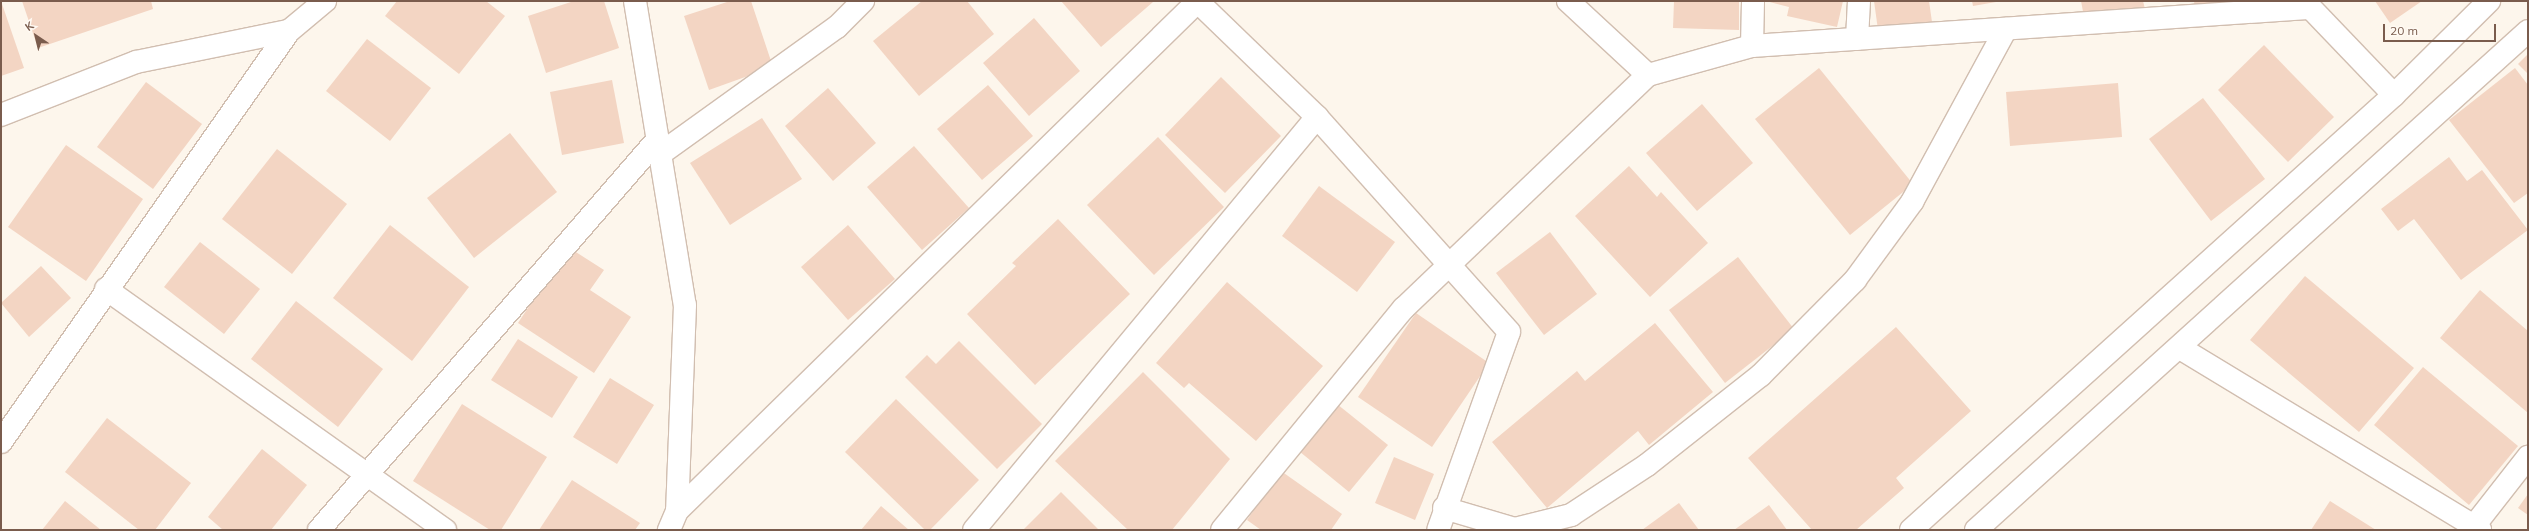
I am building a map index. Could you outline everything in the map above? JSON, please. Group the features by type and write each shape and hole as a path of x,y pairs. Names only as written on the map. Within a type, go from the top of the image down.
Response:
{"street":[{"path":"1,442 106,289 289,31 325,1"},
{"path":"635,1 685,305 673,521"},
{"path":"319,530 366,474 659,147 837,27 863,1"},
{"path":"673,521 1198,1 1318,117 1509,332 1444,508 1438,530"},
{"path":"1568,1 1648,75"},
{"path":"1752,46 1754,1"},
{"path":"1857,39 1859,1"},
{"path":"1911,530 2394,95 2489,1"},
{"path":"1222,530 1404,308 1648,75 1752,46 2006,29 2306,4 2394,95"},
{"path":"1444,508 1515,529 1571,515 1647,465 1761,375 1856,280 1908,208 2006,29"},
{"path":"1,115 136,62 289,31"},
{"path":"1976,530 2180,348 2366,174 2528,31"},
{"path":"974,530 1318,117"},
{"path":"106,289 445,530"},
{"path":"2180,348 2477,528 2528,457"}],"building":[{"path":"1,1 24,68 1,76"},
{"path":"22,1 151,1 153,9 38,48"},
{"path":"397,1 486,1 505,16 459,74 385,16"},
{"path":"574,1 604,1 619,48 546,73 528,16"},
{"path":"730,1 751,1 773,67 709,90 684,16"},
{"path":"922,1 967,1 994,34 919,96 873,41"},
{"path":"1061,1 1151,1 1153,2 1101,47"},
{"path":"1674,1 1739,1 1739,30 1673,28"},
{"path":"1766,1 1843,1 1837,27 1787,16 1789,7"},
{"path":"1874,1 1929,1 1932,22 1878,30"},
{"path":"1972,1 1996,1 1996,2 1973,6"},
{"path":"2081,1 2143,1 2145,9 2085,22"},
{"path":"2194,1 2272,1 2195,10"},
{"path":"2375,1 2422,1 2390,23"},
{"path":"1034,18 1080,71 1029,116 983,63"},
{"path":"367,39 431,88 390,141 326,91"},
{"path":"2264,45 2334,117 2288,162 2218,90"},
{"path":"2528,54 2528,74 2518,64"},
{"path":"1819,68 1913,184 1850,235 1755,119"},
{"path":"2515,68 2528,85 2528,193 2514,203 2449,120"},
{"path":"1221,77 1281,136 1225,193 1165,135"},
{"path":"612,80 624,143 562,155 550,92"},
{"path":"146,82 202,124 153,189 97,147"},
{"path":"2118,83 2122,137 2010,146 2006,92"},
{"path":"988,85 1033,136 982,180 937,129"},
{"path":"828,88 876,143 833,181 785,126"},
{"path":"2203,98 2265,179 2211,221 2149,139"},
{"path":"1702,104 1753,163 1697,211 1646,153"},
{"path":"762,118 802,179 730,225 690,163"},
{"path":"510,133 557,192 474,258 427,198"},
{"path":"1158,137 1224,207 1154,275 1087,205"},
{"path":"66,145 143,199 86,281 8,227"},
{"path":"914,146 969,208 922,250 867,187"},
{"path":"277,149 347,204 292,274 222,219"},
{"path":"2449,157 2467,181 2482,170 2528,230 2461,280 2414,219 2398,231 2381,209"},
{"path":"1629,166 1657,197 1661,192 1708,243 1650,297 1575,216"},
{"path":"1319,186 1395,242 1357,292 1282,236"},
{"path":"1058,219 1130,294 1035,385 967,314 1016,266 1012,263"},
{"path":"390,225 469,287 412,361 333,298"},
{"path":"848,225 895,279 848,320 801,267"},
{"path":"1550,232 1597,294 1544,335 1496,273"},
{"path":"200,242 260,289 224,334 164,287"},
{"path":"568,247 604,270 590,290 631,317 594,373 518,323"},
{"path":"1738,257 1794,329 1725,383 1669,310"},
{"path":"41,266 71,298 29,337 1,303"},
{"path":"2305,276 2414,368 2359,432 2250,340"},
{"path":"1227,282 1323,366 1256,441 1189,383 1184,388 1156,363"},
{"path":"2480,290 2528,331 2528,413 2440,338"},
{"path":"296,301 383,369 338,427 251,359"},
{"path":"1416,313 1489,363 1432,447 1358,397"},
{"path":"1655,323 1713,392 1649,445 1638,431 1547,508 1492,442 1577,371 1585,381"},
{"path":"1896,327 1971,411 1896,478 1904,488 1856,530 1812,530 1748,458"},
{"path":"518,339 578,377 552,418 491,380"},
{"path":"959,341 1042,424 997,469 905,377 927,355 936,364"},
{"path":"2423,367 2518,446 2469,505 2374,425"},
{"path":"1143,372 1230,459 1172,530 1128,530 1055,461"},
{"path":"610,378 654,405 617,464 573,437"},
{"path":"896,399 979,480 930,530 925,530 845,452"},
{"path":"1332,400 1388,445 1349,492 1294,447"},
{"path":"462,404 547,457 501,530 490,530 413,481"},
{"path":"107,418 191,483 155,530 139,530 65,472"},
{"path":"262,449 307,485 271,530 223,530 208,517"},
{"path":"1394,457 1434,474 1415,520 1375,503"},
{"path":"1281,471 1342,514 1331,530 1261,530 1247,520"},
{"path":"572,480 640,523 635,530 539,530"},
{"path":"1061,492 1099,530 1023,530"},
{"path":"2528,494 2528,515 2518,508"},
{"path":"65,501 101,530 42,530"},
{"path":"2330,501 2376,530 2311,530"},
{"path":"1679,503 1699,530 1642,530"},
{"path":"1769,505 1787,530 1734,530"},
{"path":"881,506 909,530 861,530"}]}
